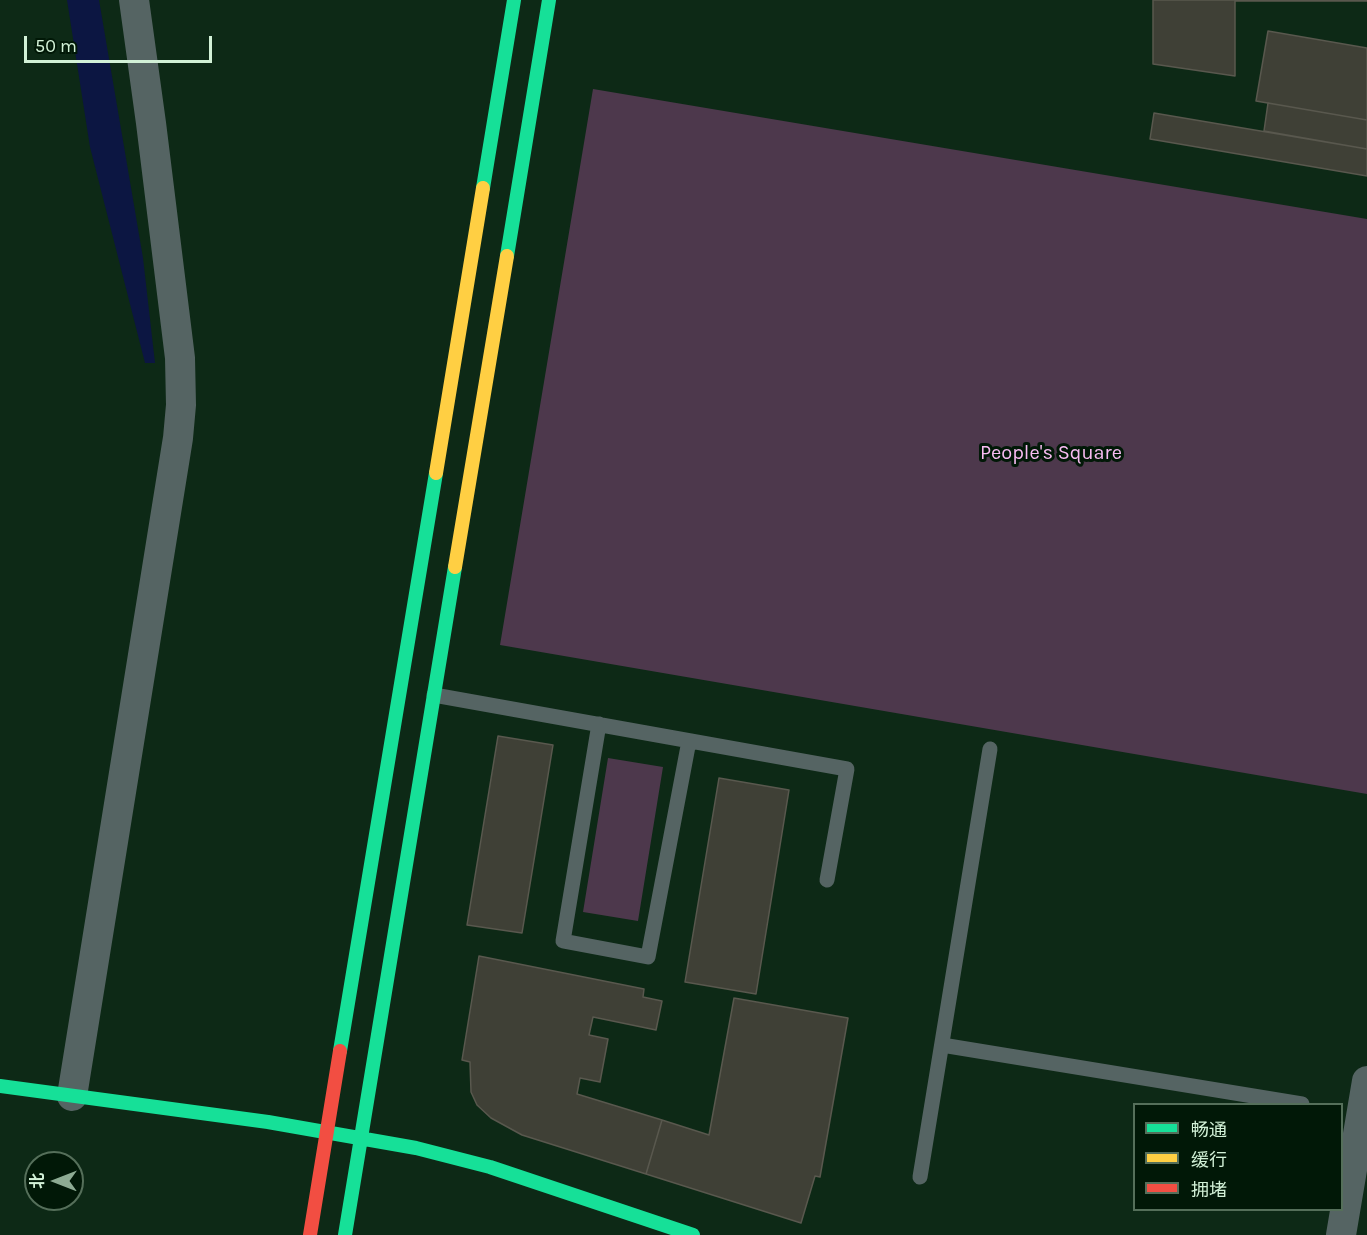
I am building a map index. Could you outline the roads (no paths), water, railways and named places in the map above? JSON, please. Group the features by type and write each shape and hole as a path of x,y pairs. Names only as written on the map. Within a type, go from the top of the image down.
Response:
{"main road":[{"path":"310,1235 514,0"},
{"path":"345,1235 549,0"},
{"path":"0,1086 268,1122 416,1148 490,1167 693,1235"}],"street":[{"path":"72,1096 178,438 181,405 179,346 134,0"},
{"path":"1341,1235 1367,1081"}],"lane":[{"path":"434,695 847,769 827,880"},
{"path":"599,724 563,941 648,957 688,741"},
{"path":"920,1177 990,749"},
{"path":"942,1046 1296,1103"}],"park label":[{"name":"People's Square","path":"1051,453"}]}
